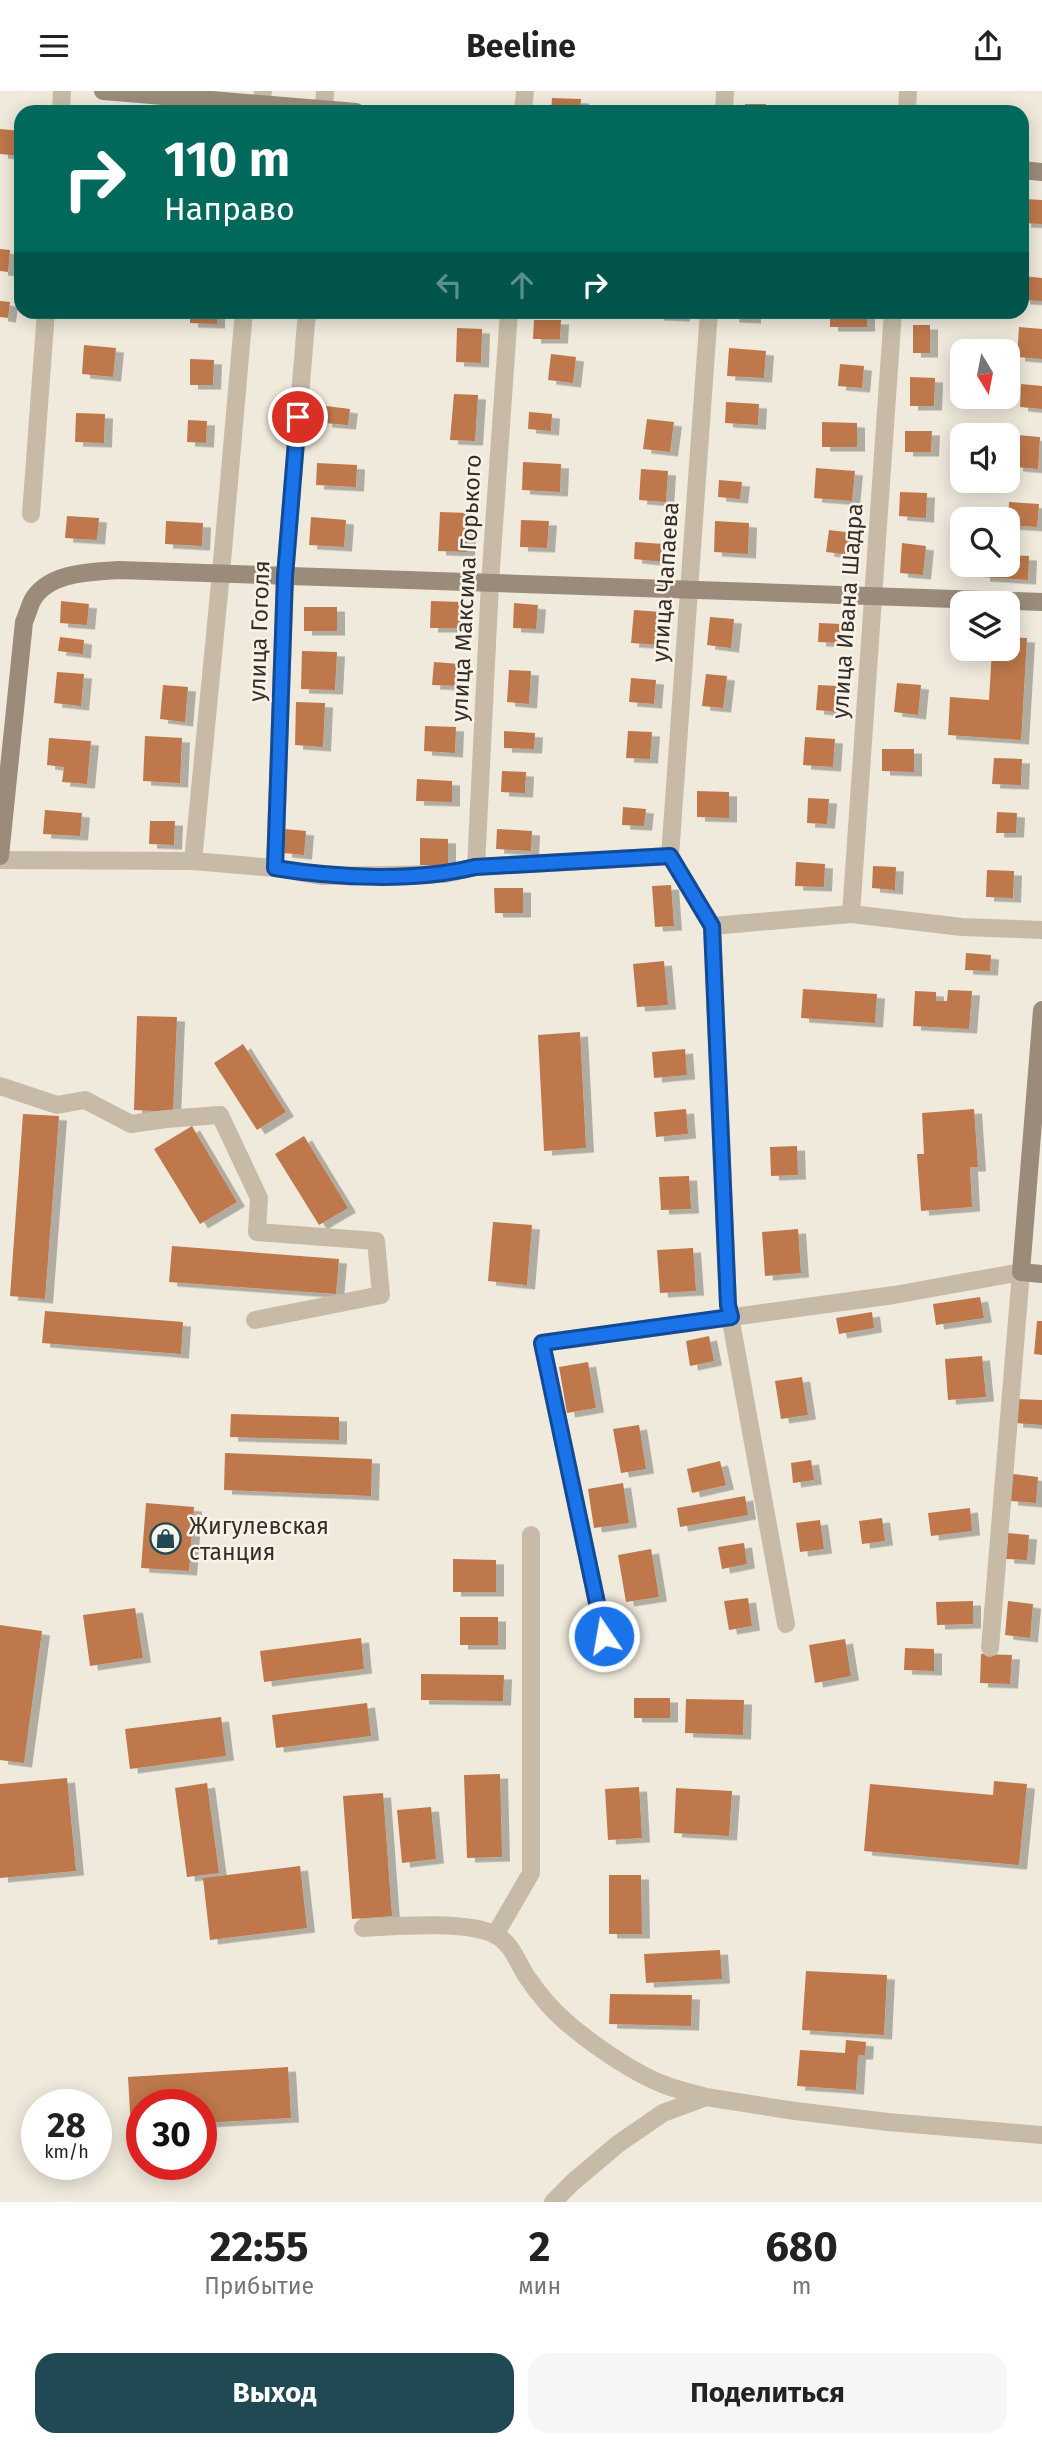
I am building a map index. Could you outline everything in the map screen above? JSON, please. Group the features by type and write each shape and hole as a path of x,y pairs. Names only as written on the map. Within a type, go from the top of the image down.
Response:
{"street":[{"path":"103,91 283,105"},
{"path":"31,514 45,319"},
{"name":"улица Гоголя","path":"193,860 243,319"},
{"name":"улица Гоголя","path":"275,868 285,576 306,319"},
{"name":"улица Максима Горького","path":"475,867 490,583 508,319"},
{"name":"улица Чапаева","path":"670,856 708,319"},
{"name":"улица Ивана Шадра","path":"850,914 892,319"},
{"path":"786,1624 728,1305 712,926 670,856 475,867 445,874 321,876 275,868 193,860 0,858 24,622 33,599 47,585 79,573 119,570 1042,602"},
{"path":"712,926 850,914 962,927 1042,930"},
{"path":"990,1648 1042,1010"},
{"path":"0,1086 57,1105 85,1100 131,1124 220,1115 259,1198 257,1232 376,1241 381,1296 255,1320"},
{"path":"604,1636 542,1343 894,1295 1021,1272 1042,1274"},
{"path":"495,1935 531,1873 531,1535"},
{"path":"363,1927 463,1927 495,1935 514,1951 527,1976 547,2004 576,2031 663,2084 706,2097 795,2112 1042,2135"},
{"path":"553,2202 618,2144 663,2113 706,2097"}],"building":[{"path":"552,98 581,99 581,105 552,105"},
{"path":"0,129 14,130 14,155 0,154"},
{"path":"1029,199 1042,200 1042,224 1029,223"},
{"path":"0,249 10,250 8,272 0,271"},
{"path":"1029,277 1042,278 1042,301 1029,300"},
{"path":"0,301 10,302 8,318 0,317"},
{"path":"190,319 217,319 217,324 190,323"},
{"path":"830,319 867,319 867,327 830,327"},
{"path":"534,320 561,320 560,339 533,339"},
{"path":"913,325 930,325 930,353 913,353"},
{"path":"1019,327 1042,329 1042,359 1020,357"},
{"path":"457,328 482,329 481,363 456,362"},
{"path":"84,345 116,348 113,377 82,374"},
{"path":"729,348 766,351 764,378 727,376"},
{"path":"551,354 576,357 573,383 548,380"},
{"path":"190,359 214,360 213,385 190,385"},
{"path":"840,364 864,366 862,388 838,386"},
{"path":"910,377 935,378 934,406 910,406"},
{"path":"1021,384 1042,386 1042,409 1020,407"},
{"path":"454,394 478,395 475,441 450,440"},
{"path":"726,402 759,404 758,425 725,423"},
{"path":"326,406 350,409 348,425 324,423"},
{"path":"529,412 552,414 551,431 528,429"},
{"path":"76,413 105,414 104,443 75,442"},
{"path":"647,419 674,422 670,452 643,449"},
{"path":"188,420 207,421 206,443 187,442"},
{"path":"822,422 857,423 857,447 822,447"},
{"path":"905,431 932,431 931,452 905,452"},
{"path":"1020,435 1040,437 1038,469 1020,467"},
{"path":"523,462 561,464 560,492 522,490"},
{"path":"317,463 357,465 356,487 316,485"},
{"path":"816,468 855,471 852,501 814,498"},
{"path":"641,469 668,471 666,502 639,500"},
{"path":"719,480 742,482 740,499 718,497"},
{"path":"900,492 927,493 926,518 899,516"},
{"path":"1009,502 1039,504 1037,527 1020,526 1020,507 1009,507"},
{"path":"440,512 469,513 467,552 438,551"},
{"path":"67,516 99,518 97,540 65,538"},
{"path":"311,517 346,520 344,547 309,545"},
{"path":"521,520 549,521 547,548 520,547"},
{"path":"166,521 203,523 202,546 165,544"},
{"path":"715,521 749,523 748,554 714,552"},
{"path":"829,530 854,533 851,555 826,552"},
{"path":"635,542 664,544 663,562 634,559"},
{"path":"902,543 926,546 923,575 900,573"},
{"path":"1020,556 1029,556 1028,580 982,577 1020,577"},
{"path":"61,601 89,604 87,625 60,623"},
{"path":"431,601 463,602 462,628 430,628"},
{"path":"514,603 538,605 536,629 513,628"},
{"path":"304,607 337,607 337,631 304,631"},
{"path":"634,610 662,612 659,645 631,643"},
{"path":"710,617 734,619 731,648 707,645"},
{"path":"819,623 843,624 842,643 818,642"},
{"path":"60,637 84,640 83,654 58,651"},
{"path":"1020,638 1027,638 1021,740 948,735 950,697 989,700 991,661 1020,661"},
{"path":"302,651 337,652 335,690 301,689"},
{"path":"434,662 460,664 459,686 432,685"},
{"path":"509,670 531,671 529,704 507,702"},
{"path":"57,672 84,674 81,706 54,703"},
{"path":"706,674 727,676 723,708 702,706"},
{"path":"631,678 656,680 654,704 629,702"},
{"path":"897,683 921,685 918,715 894,712"},
{"path":"163,685 188,687 185,722 160,719"},
{"path":"818,685 839,686 837,712 816,710"},
{"path":"296,702 325,703 323,747 295,745"},
{"path":"425,726 456,727 455,753 424,751"},
{"path":"504,731 535,733 534,749 504,748"},
{"path":"628,731 652,732 650,759 626,758"},
{"path":"145,736 182,738 180,783 143,781"},
{"path":"805,737 835,739 833,767 803,765"},
{"path":"49,738 91,741 87,784 62,782 64,767 47,765"},
{"path":"882,749 914,749 914,772 882,771"},
{"path":"994,758 1022,759 1021,785 992,784"},
{"path":"502,771 526,772 525,793 501,792"},
{"path":"417,779 452,781 452,802 416,801"},
{"path":"697,791 729,792 729,818 697,817"},
{"path":"808,798 829,799 827,824 807,823"},
{"path":"623,807 646,809 644,826 622,825"},
{"path":"45,810 82,813 80,836 43,834"},
{"path":"997,812 1017,813 1016,833 996,833"},
{"path":"150,821 175,821 174,845 149,844"},
{"path":"285,829 306,831 304,855 284,853"},
{"path":"497,829 532,831 531,851 496,849"},
{"path":"420,838 448,839 448,866 420,865"},
{"path":"796,862 825,864 824,887 795,886"},
{"path":"873,866 896,867 895,890 872,888"},
{"path":"987,870 1014,871 1013,898 986,897"},
{"path":"671,885 674,926 655,927 652,886"},
{"path":"494,888 523,888 523,913 495,913"},
{"path":"966,953 991,955 990,971 965,970"},
{"path":"664,961 668,1005 637,1007 633,964"},
{"path":"803,989 877,994 875,1023 801,1018"},
{"path":"948,990 972,991 969,1029 913,1026 915,991 936,992 936,1001 947,1001"},
{"path":"137,1016 177,1017 173,1112 134,1110"},
{"path":"580,1032 586,1148 544,1151 538,1035"},
{"path":"243,1044 286,1112 257,1130 214,1063"},
{"path":"685,1049 687,1075 654,1078 652,1052"},
{"path":"686,1109 688,1134 656,1137 654,1112"},
{"path":"974,1109 978,1167 970,1167 972,1207 921,1211 917,1154 924,1154 922,1113"},
{"path":"23,1114 59,1116 45,1299 10,1296"},
{"path":"192,1126 237,1202 200,1224 154,1149"},
{"path":"304,1136 348,1208 319,1225 275,1154"},
{"path":"797,1146 798,1175 771,1176 770,1147"},
{"path":"689,1176 691,1209 661,1210 659,1177"},
{"path":"493,1222 532,1225 527,1285 488,1281"},
{"path":"798,1229 801,1273 765,1276 762,1232"},
{"path":"172,1246 339,1259 336,1294 169,1282"},
{"path":"693,1248 696,1291 660,1293 657,1250"},
{"path":"980,1297 984,1318 936,1325 933,1304"},
{"path":"45,1311 183,1322 181,1354 42,1343"},
{"path":"872,1312 874,1328 839,1334 836,1318"},
{"path":"1037,1321 1042,1321 1042,1355 1034,1354"},
{"path":"709,1336 714,1361 690,1366 686,1341"},
{"path":"982,1356 986,1397 948,1400 945,1359"},
{"path":"588,1362 596,1408 567,1413 559,1367"},
{"path":"802,1377 808,1415 781,1419 775,1381"},
{"path":"1017,1399 1042,1400 1042,1425 1015,1423"},
{"path":"231,1414 339,1417 339,1440 230,1437"},
{"path":"639,1425 646,1469 621,1473 613,1429"},
{"path":"225,1453 372,1459 371,1496 224,1490"},
{"path":"811,1460 814,1480 793,1483 791,1463"},
{"path":"720,1461 726,1485 692,1493 687,1469"},
{"path":"1013,1474 1038,1477 1036,1503 1010,1501"},
{"path":"623,1483 629,1523 594,1528 588,1489"},
{"path":"745,1496 748,1515 680,1527 677,1508"},
{"path":"146,1503 194,1507 189,1571 141,1568"},
{"path":"970,1508 972,1531 931,1536 928,1513"},
{"path":"882,1518 885,1541 862,1544 859,1521"},
{"path":"820,1520 824,1549 800,1552 796,1523"},
{"path":"1008,1533 1029,1535 1027,1560 1006,1559"},
{"path":"744,1543 747,1564 722,1569 718,1547"},
{"path":"651,1549 659,1597 626,1602 618,1555"},
{"path":"453,1559 496,1560 496,1592 453,1592"},
{"path":"748,1598 752,1626 729,1630 724,1601"},
{"path":"973,1601 973,1624 937,1625 936,1602"},
{"path":"1008,1601 1033,1604 1030,1638 1005,1635"},
{"path":"135,1608 143,1658 90,1666 83,1615"},
{"path":"460,1617 498,1617 498,1645 460,1645"},
{"path":"0,1625 42,1631 24,1763 0,1760"},
{"path":"361,1638 364,1669 264,1682 260,1651"},
{"path":"845,1639 851,1676 815,1683 809,1645"},
{"path":"905,1648 934,1649 934,1671 904,1670"},
{"path":"981,1654 1012,1655 1010,1684 980,1683"},
{"path":"421,1674 504,1675 503,1701 421,1700"},
{"path":"634,1698 670,1698 670,1718 634,1718"},
{"path":"686,1699 744,1700 743,1735 685,1733"},
{"path":"367,1703 371,1736 276,1748 272,1715"},
{"path":"221,1717 226,1756 130,1769 125,1729"},
{"path":"500,1774 502,1857 467,1858 464,1775"},
{"path":"67,1778 76,1871 0,1878 0,1784"},
{"path":"994,1781 1027,1784 1019,1865 864,1851 870,1784 993,1795"},
{"path":"207,1783 219,1873 187,1877 175,1788"},
{"path":"639,1787 642,1838 608,1840 605,1789"},
{"path":"676,1788 732,1791 729,1836 674,1833"},
{"path":"383,1793 392,1916 352,1919 343,1796"},
{"path":"431,1807 436,1859 402,1863 397,1810"},
{"path":"300,1866 307,1928 210,1940 203,1878"},
{"path":"609,1875 641,1875 642,1934 609,1934"},
{"path":"720,1950 722,1979 646,1983 644,1954"},
{"path":"806,1971 887,1975 884,2035 802,2030"},
{"path":"610,1994 692,1995 691,2026 609,2024"},
{"path":"846,2040 866,2042 865,2055 858,2055 856,2090 797,2086 800,2050 845,2053"},
{"path":"288,2067 291,2118 217,2122 217,2089 129,2089 128,2077"}],"place":[{"name":"Жигулевская станция","path":"166,1539"}],"route":[{"path":"298,417 285,576 275,868 321,876 417,875 445,874 475,867 670,856 712,926 728,1305 731,1317 542,1343 604,1636"}]}
